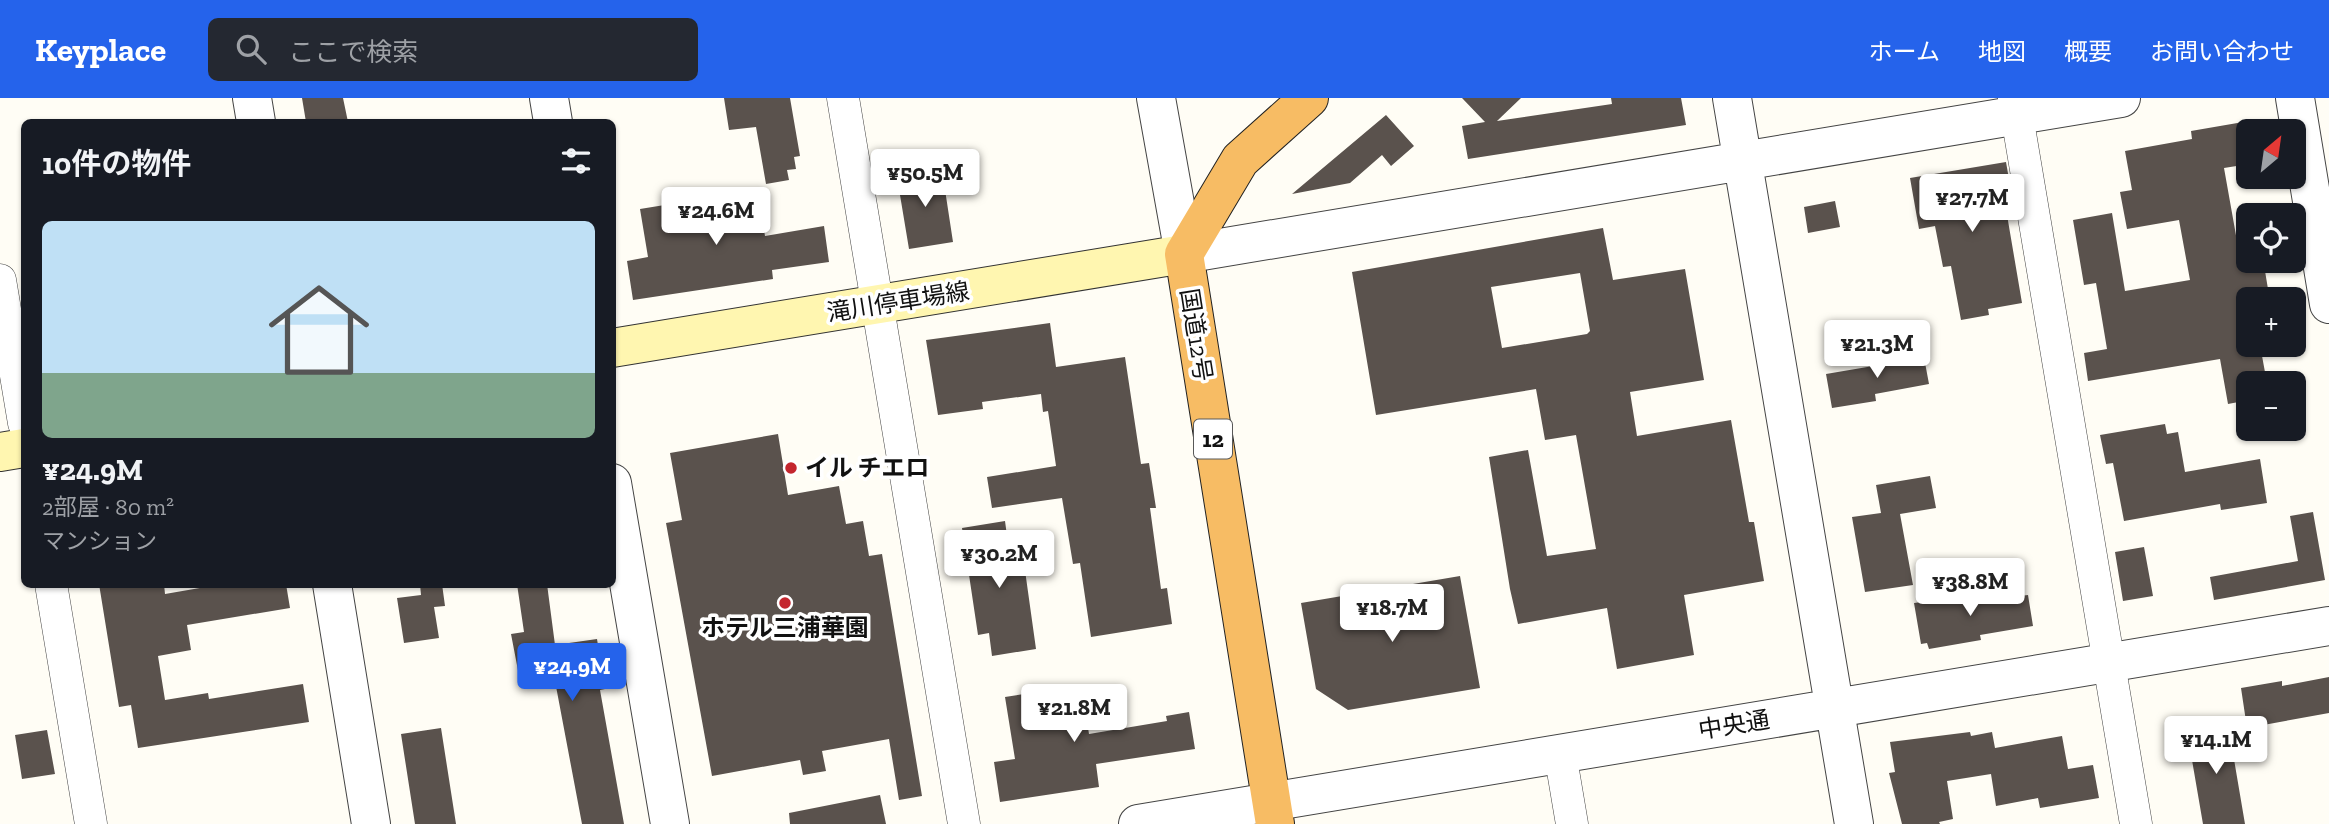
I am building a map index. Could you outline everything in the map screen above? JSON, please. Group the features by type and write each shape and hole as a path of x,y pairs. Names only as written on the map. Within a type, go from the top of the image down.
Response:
{"highway":[{"name":"国道12号","path":"1273,813 1184,254 1240,159 1310,98"}],"main road":[{"name":"滝川停車場線","path":"616,347 1184,254"},
{"path":"0,452 21,448"}],"street":[{"path":"252,98 256,119"},
{"path":"549,98 552,119"},
{"path":"843,98 964,824"},
{"path":"1156,98 1184,254 1742,162 2015,107 2121,98"},
{"path":"1732,98 1854,824"},
{"path":"2295,98 2329,303"},
{"path":"2015,107 2136,824"},
{"path":"0,280 21,405"},
{"path":"616,507 670,824"},
{"path":"52,588 91,824"},
{"path":"333,588 372,824"},
{"name":"中央通","path":"1138,824 1273,813 1560,753 2329,626"},
{"path":"1560,753 1572,824"}],"building":[{"path":"302,98 343,98 347,119 306,119"},
{"path":"724,98 790,98 800,156 794,157 796,169 787,170 789,180 766,184 756,127 729,130"},
{"path":"1462,98 1521,98 1497,121 1612,104 1611,98 1681,98 1686,125 1468,159 1462,126 1485,122"},
{"path":"1386,115 1414,146 1391,166 1382,155 1350,183 1292,194"},
{"path":"2236,123 2236,166 2224,168 2236,235 2236,273 2265,273 2268,287 2236,287 2236,357 2262,357 2265,371 2236,371 2236,402 2228,404 2220,359 2088,381 2084,353 2107,349 2096,283 2084,285 2073,220 2112,213 2125,291 2190,280 2179,220 2127,229 2120,192 2132,190 2125,151 2192,139 2191,131"},
{"path":"2006,162 2014,208 2006,209 2022,303 1988,309 1989,315 1961,320 1951,266 1943,267 1935,226 1919,229 1910,178"},
{"path":"942,170 953,242 909,249 897,177"},
{"path":"757,190 765,236 824,226 829,262 772,270 773,279 633,300 627,261 648,257 640,209"},
{"path":"1835,201 1840,227 1808,233 1804,207"},
{"path":"1603,228 1613,280 1685,269 1704,380 1630,392 1637,436 1731,420 1749,522 1754,522 1764,581 1684,595 1694,655 1617,669 1607,608 1518,624 1489,457 1528,450 1547,556 1596,549 1576,435 1545,440 1536,389 1376,415 1352,272","holes":["1580,273 1590,331 1587,334 1502,348 1491,287"]},
{"path":"1050,323 1056,367 1125,357 1141,464 1149,463 1156,508 1150,508 1161,589 1167,588 1172,624 1091,637 1080,563 1073,564 1062,498 992,508 987,477 1056,466 1048,411 1043,412 1041,394 982,402 983,409 938,415 926,340"},
{"path":"1923,352 1929,384 1875,394 1876,401 1832,408 1826,374 1879,365 1878,360"},
{"path":"2165,424 2167,434 2178,432 2185,472 2260,459 2267,503 2221,510 2220,504 2124,521 2113,463 2106,464 2100,435"},
{"path":"778,434 788,495 839,486 846,524 863,521 869,556 882,554 922,796 899,800 889,739 822,751 826,771 803,775 800,760 712,776 666,523 682,520 670,453"},
{"path":"1930,476 1936,508 1900,514 1913,585 1865,592 1852,517 1881,513 1876,485"},
{"path":"2313,512 2325,580 2214,600 2210,577 2298,561 2290,516"},
{"path":"1005,521 1010,558 1023,556 1036,649 992,656 989,633 978,635 962,528"},
{"path":"2144,547 2153,596 2123,601 2115,552"},
{"path":"1460,576 1480,688 1348,710 1316,689 1301,603"},
{"path":"100,588 164,588 165,594 200,588 287,588 290,608 187,625 191,650 158,656 165,700 208,693 209,699 303,684 309,722 138,748 131,705 119,707"},
{"path":"420,588 443,588 445,606 434,607 439,638 404,643 397,598 421,595"},
{"path":"518,588 548,588 555,645 597,639 605,689 600,690 624,824 582,824 555,681 521,686 511,634 524,632"},
{"path":"2003,592 2004,598 2028,595 2033,626 1980,635 1981,640 1929,649 1927,643 1921,644 1914,603"},
{"path":"2329,677 2329,713 2247,728 2241,688 2282,681 2282,686"},
{"path":"1081,685 1089,734 1167,721 1166,716 1189,712 1195,749 1096,764 1099,787 1000,802 994,762 1015,759 1005,697"},
{"path":"2228,724 2245,824 2203,824 2187,731"},
{"path":"441,728 456,824 415,824 401,734"},
{"path":"47,730 55,774 22,779 15,735"},
{"path":"1970,732 1971,736 1992,732 1995,748 2062,736 2068,769 2093,765 2099,798 2040,808 2038,798 1996,806 1991,774 1947,781 1953,819 1939,822 1940,824 1902,824 1889,773 1895,772 1890,742"},
{"path":"880,795 886,824 790,824 789,813"}],"place":[{"name":"イル チエロ","path":"791,468"},
{"name":"ホテル三浦華園","path":"785,603"}]}
